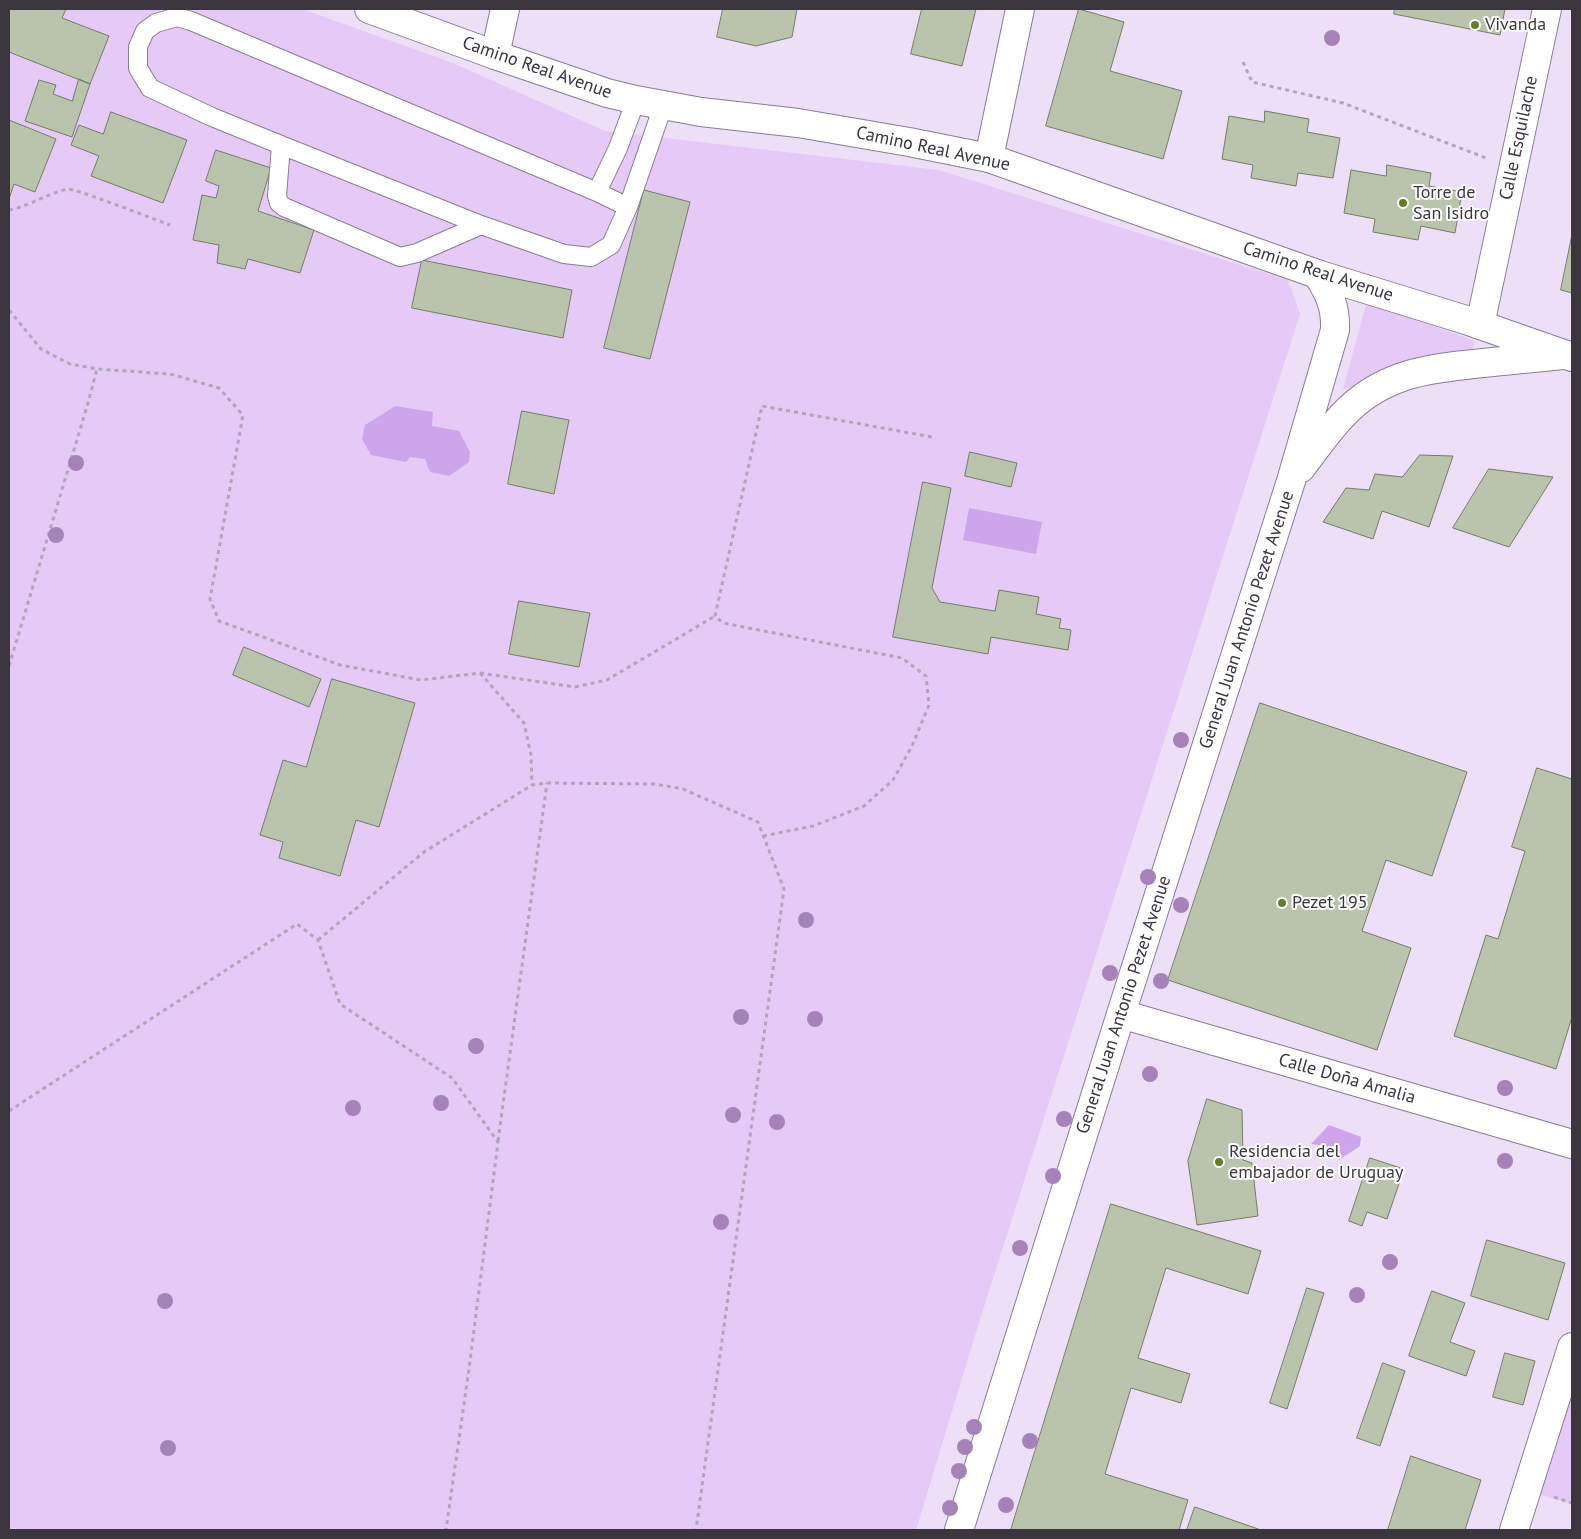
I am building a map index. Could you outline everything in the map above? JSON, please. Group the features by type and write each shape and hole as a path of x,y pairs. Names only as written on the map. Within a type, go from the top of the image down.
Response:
{"street":[{"name":"Camino Real Avenue","path":"369,9 495,55 608,93 636,100 664,106 798,123 989,158 1317,274 1480,325 1568,356"},
{"path":"495,55 505,9"},
{"path":"989,158 1020,9"},
{"name":"Calle Esquilache","path":"1480,325 1547,9"},
{"name":"General Juan Antonio Pezet Avenue","path":"959,1530 1291,481 1335,330 1335,310 1328,290 1317,274"},
{"name":"General Juan Antonio Pezet Avenue","path":"1291,481 1348,410 1386,384 1431,369 1568,356"},
{"name":"Calle Doña Amalia","path":"1121,1014 1572,1144"},
{"path":"1514,1530 1572,1347"}],"lane":[{"path":"628,207 174,13 145,30 138,47 138,68 150,88 212,117 281,145 481,225 564,254 591,257 611,245 628,207 664,106"},
{"path":"596,192 618,148 636,100"},
{"path":"281,145 277,196 279,203 284,207 400,257 417,254 481,225"}],"path":[{"path":"1243,62 1252,82 1343,102 1512,168"},
{"path":"9,210 20,208 70,188 170,225"},
{"path":"9,310 41,349 70,364 97,369 170,374 219,388 243,415 210,599 220,622 340,665 421,680 480,673 575,687 607,680 715,616 762,406 932,437"},
{"path":"9,666 97,369"},
{"path":"715,616 723,623 902,658 926,676 929,705 912,746 894,780 864,806 813,826 763,836"},
{"path":"480,673 524,723 531,755 532,785"},
{"path":"446,1530 547,784"},
{"path":"318,940 424,852 532,785 655,784 683,789 758,822 784,889 696,1530"},
{"path":"9,1111 297,924 318,940 340,1004 452,1078 498,1142"}],"shaded area":[{"path":"9,9 302,9 453,63 605,131 939,170 1288,280 1300,314 977,1329 916,1530 9,1530"},
{"path":"1367,301 1475,341 1472,350 1413,359 1359,384 1343,389"},
{"path":"395,406 433,412 432,426 459,431 470,452 469,462 449,476 430,472 425,459 410,457 406,462 371,455 362,439 365,425"},
{"path":"969,508 1042,522 1036,554 963,540"},
{"path":"1329,1125 1361,1137 1360,1146 1339,1160 1340,1148 1311,1144"},
{"path":"1572,1384 1572,1504 1538,1494"}],"building":[{"path":"9,9 66,9 62,18 109,36 90,84 9,52"},
{"path":"723,9 797,9 792,37 756,46 717,37"},
{"path":"922,9 976,9 962,66 911,54"},
{"path":"1079,9 1124,22 1110,71 1182,91 1163,159 1046,126"},
{"name":"Vivanda","path":"1395,9 1505,9 1500,35 1394,14"},
{"path":"79,79 90,84 72,137 25,121 39,80 56,85 53,94 72,101"},
{"path":"1265,111 1309,119 1307,132 1340,138 1333,178 1298,173 1296,186 1251,178 1253,165 1222,159 1229,116 1264,122"},
{"path":"111,112 187,140 163,203 91,176 99,156 71,145 79,125 103,134"},
{"path":"9,120 56,139 35,192 14,184 9,199"},
{"path":"216,150 271,168 258,211 314,230 300,273 248,259 245,269 217,263 219,245 193,240 202,195 216,198 219,186 206,181"},
{"name":"Torre de San Isidro","path":"1387,165 1431,173 1429,186 1462,192 1455,233 1421,226 1418,240 1373,232 1375,219 1344,213 1351,170 1386,176"},
{"path":"644,190 690,202 650,359 604,348"},
{"path":"1572,235 1572,293 1561,290"},
{"path":"422,260 572,290 563,338 412,308"},
{"path":"522,411 569,420 554,494 508,484"},
{"path":"970,452 1017,463 1011,487 965,476"},
{"path":"1420,455 1453,456 1429,527 1382,511 1373,539 1323,522 1346,488 1369,490 1375,474 1402,477"},
{"path":"1489,469 1553,477 1509,547 1453,528"},
{"path":"923,482 951,488 932,588 940,602 995,611 999,590 1039,597 1036,614 1061,619 1059,628 1071,630 1068,650 991,637 988,654 893,637"},
{"path":"519,601 590,613 579,667 509,654"},
{"path":"244,647 321,679 309,707 233,675"},
{"path":"332,679 415,703 379,827 356,820 340,876 279,858 283,842 260,835 283,760 306,767"},
{"name":"Pezet 195","path":"1260,703 1467,772 1432,876 1386,860 1362,931 1411,948 1377,1050 1168,980"},
{"path":"1537,768 1572,779 1572,1017 1556,1069 1454,1036 1486,935 1498,939 1525,851 1512,847"},
{"name":"Residencia del embajador de Uruguay","path":"1207,1099 1242,1110 1243,1160 1252,1163 1258,1216 1197,1225 1188,1161"},
{"path":"1370,1158 1404,1169 1387,1219 1367,1212 1362,1226 1349,1221"},
{"path":"1111,1204 1261,1251 1248,1294 1166,1268 1138,1358 1190,1374 1181,1403 1131,1388 1105,1474 1188,1500 1179,1530 1011,1530"},
{"path":"1487,1240 1565,1263 1548,1320 1471,1296"},
{"path":"1307,1288 1324,1293 1287,1409 1270,1403"},
{"path":"1432,1291 1465,1303 1450,1342 1475,1351 1466,1376 1409,1356"},
{"path":"1505,1353 1535,1361 1523,1405 1493,1397"},
{"path":"1383,1363 1405,1371 1380,1446 1357,1438"},
{"path":"1411,1456 1481,1480 1465,1530 1388,1530"},
{"path":"1195,1507 1261,1530 1187,1530"}],"place":[{"name":"Vivanda","path":"1475,25"},
{"name":"Torre de San Isidro","path":"1403,203"},
{"name":"Pezet 195","path":"1282,903"},
{"name":"Residencia del embajador de Uruguay","path":"1219,1162"}]}
